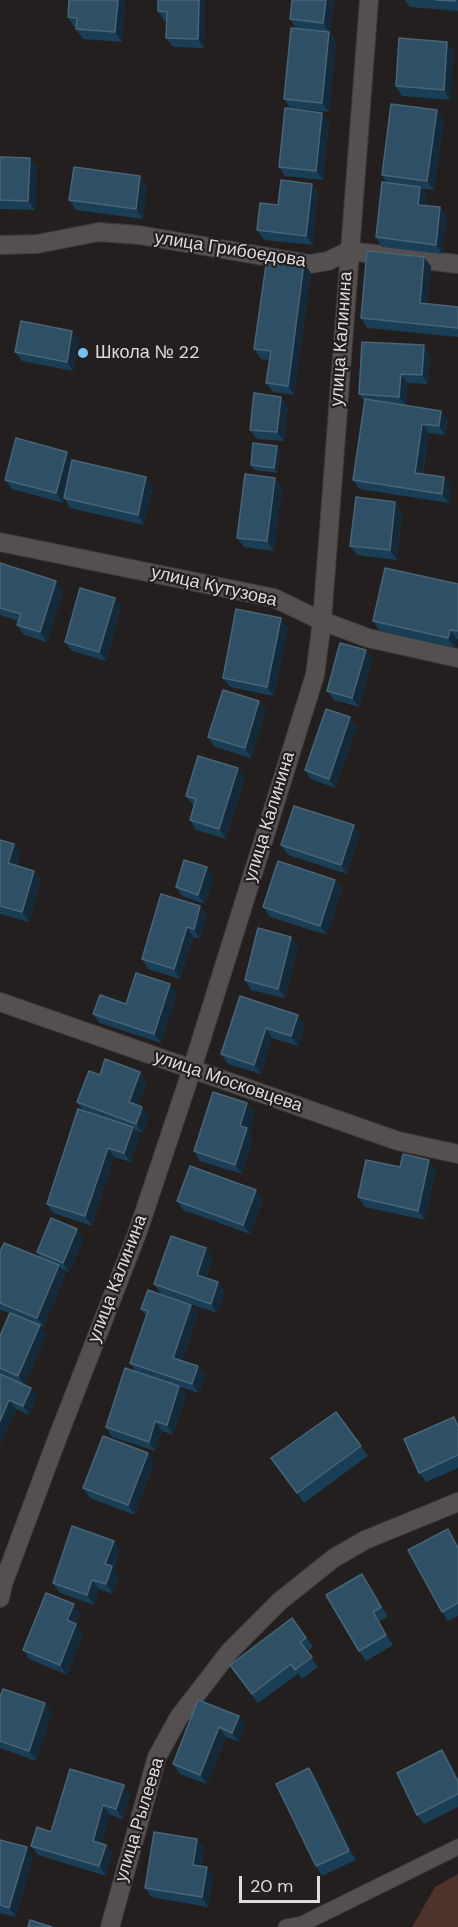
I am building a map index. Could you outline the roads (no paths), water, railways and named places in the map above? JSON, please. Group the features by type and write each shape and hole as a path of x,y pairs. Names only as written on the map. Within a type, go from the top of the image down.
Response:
{"street":[{"name":"улица Калинина","path":"0,1598 3,1584 57,1439 138,1231 192,1069 315,675 322,621 369,0"},
{"name":"улица Грибоедова","path":"0,244 37,244 99,232 139,235 310,264 328,261 349,251 458,264"},
{"name":"улица Кутузова","path":"0,542 274,598 322,621 368,638 458,658"},
{"name":"улица Московцева","path":"0,1002 399,1141 458,1155"},
{"name":"улица Рылеева","path":"110,1927 157,1757 179,1718 230,1651 280,1601 334,1558 365,1540 458,1502"}],"lane":[{"path":"286,1927 302,1925 458,1847"}],"place":[{"name":"Школа № 22","path":"83,353"}]}
